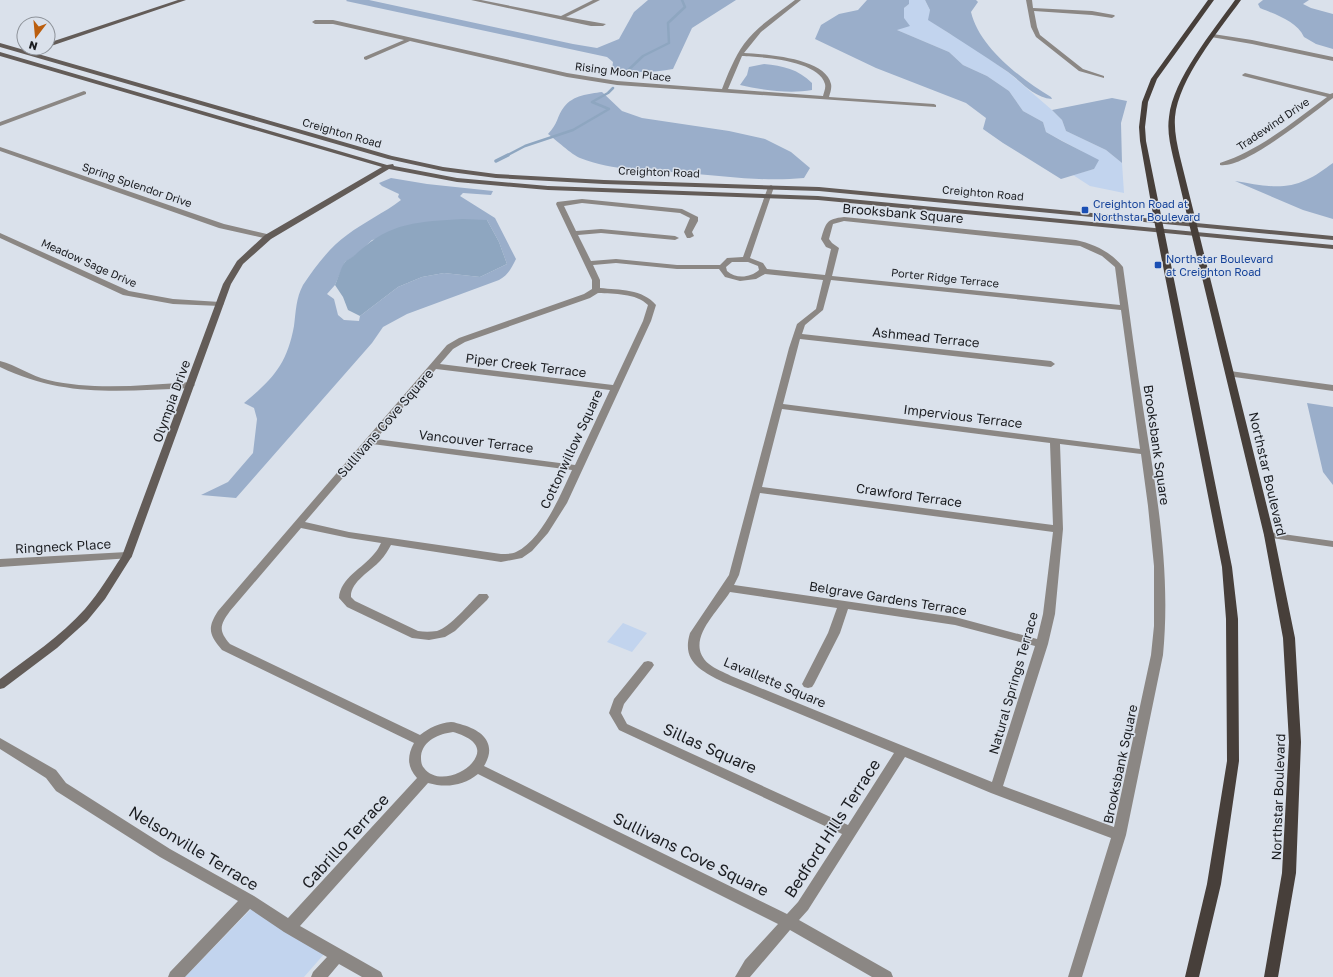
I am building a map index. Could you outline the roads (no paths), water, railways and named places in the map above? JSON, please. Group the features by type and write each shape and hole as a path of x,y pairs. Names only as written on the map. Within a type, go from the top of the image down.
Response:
{"main road":[{"path":"1192,977 1214,884 1233,761 1232,619 1227,567 1159,225 1143,141 1142,127 1145,102 1154,79 1211,0"},
{"name":"Northstar Boulevard","path":"1238,0 1179,90 1172,116 1174,142 1269,535 1289,638 1295,742 1289,873 1271,977"}],"street":[{"path":"56,36 166,0"},
{"path":"56,42 183,0"},
{"path":"474,0 592,24 603,24"},
{"path":"560,18 597,0"},
{"path":"724,91 740,54 759,31 798,0"},
{"path":"1029,0 1036,32 1043,41 1081,70 1102,76"},
{"path":"1031,9 1092,13 1112,16"},
{"name":"Rising Moon Place","path":"315,22 334,22 586,79 644,86 934,106"},
{"path":"1213,36 1275,46 1333,59"},
{"path":"366,58 411,39"},
{"name":"Creighton Road","path":"0,45 15,49"},
{"path":"0,56 15,49"},
{"path":"11,57 16,54"},
{"path":"740,54 776,58 798,63 813,69 825,77 828,82 826,98"},
{"name":"Creighton Road","path":"0,56 11,57 388,167 457,180 516,186 833,200 1195,229 1333,238"},
{"name":"Creighton Road","path":"45,56 400,161 484,175 543,180 819,189 1195,229 1333,247"},
{"path":"1245,76 1332,95"},
{"path":"0,124 84,93"},
{"name":"Tradewind Drive","path":"1222,164 1235,161 1277,136 1332,95"},
{"name":"Spring Splendor Drive","path":"0,149 222,226 268,237"},
{"name":"Olympia Drive","path":"0,685 44,652 84,617 110,584 127,556 220,304 233,273 250,252 268,237 400,161"},
{"path":"746,259 771,187"},
{"path":"596,290 596,280 589,263 560,204 582,201 689,213 694,217 694,221 688,232 690,236"},
{"name":"Brooksbank Square","path":"827,277 835,248 829,245 825,239 826,233 830,223 836,220 844,219 1076,242 1100,250 1113,260 1119,267 1154,509 1160,582 1160,636 1119,835 1075,977"},
{"path":"574,233 601,231 675,238"},
{"name":"Meadow Sage Drive","path":"0,235 126,293 170,303 220,304"},
{"path":"589,263 616,261 677,267 722,267 730,260 746,259 760,263 764,271 755,277 739,279 725,274 722,267"},
{"name":"Porter Ridge Terrace","path":"764,271 1124,308"},
{"name":"Lavallette Square","path":"827,277 819,310 801,324 797,336 734,575 728,588 700,625 694,639 693,653 704,667 727,679 996,788 1119,835"},
{"name":"Sullivans Cove Square","path":"421,741 226,647 217,638 215,623 226,608 450,347 462,340 587,296 596,290"},
{"name":"Cottonwillow Square","path":"298,524 349,535 502,558 514,557 523,554 552,521 562,503 652,305 644,297 636,294 596,290"},
{"name":"Ashmead Terrace","path":"797,336 1051,364"},
{"path":"0,364 28,378 66,387 90,389 191,385"},
{"name":"Piper Creek Terrace","path":"433,366 615,388"},
{"path":"1230,374 1333,388"},
{"name":"Impervious Terrace","path":"778,406 1146,452"},
{"name":"Vancouver Terrace","path":"370,440 578,468"},
{"name":"Natural Springs Terrace","path":"996,788 1042,644 1053,588 1058,529 1055,440"},
{"name":"Crawford Terrace","path":"757,489 1058,529"},
{"path":"1269,535 1333,544"},
{"path":"388,541 378,558 352,581 345,590 345,598 351,604 416,635 429,636 441,634 451,628 483,597"},
{"name":"Ringneck Place","path":"0,563 127,556"},
{"name":"Belgrave Gardens Terrace","path":"728,588 954,621 1042,644"},
{"path":"808,684 834,633 844,606"},
{"name":"Sillas Square","path":"648,664 618,702 615,713 623,727 852,832"},
{"path":"454,727 465,728 475,733 482,740 484,749 483,759 477,768 469,775 458,780 442,781 426,777 419,772 414,761 416,748 421,741 430,734 441,729 454,727"},
{"name":"Nelsonville Terrace","path":"0,743 51,774 61,787 165,853 249,900 289,927 337,956 376,977"},
{"name":"Bedford Hills Terrace","path":"742,977 750,965 803,906 852,832 902,750"},
{"name":"Sullivans Cove Square","path":"477,768 751,902 788,921 886,977"},
{"name":"Cabrillo Terrace","path":"289,927 426,777"},
{"path":"175,977 249,900"},
{"path":"318,977 337,956"}],"waterway":[{"path":"622,76 643,56 669,43 668,23 685,7 682,0"},
{"path":"506,156 525,146 573,130 609,109 592,102 608,93 613,88"},
{"path":"496,161 506,156"}],"place":[{"name":"Creighton Road at Northstar Boulevard","path":"1085,210"},
{"name":"Northstar Boulevard at Creighton Road","path":"1158,265"}]}
